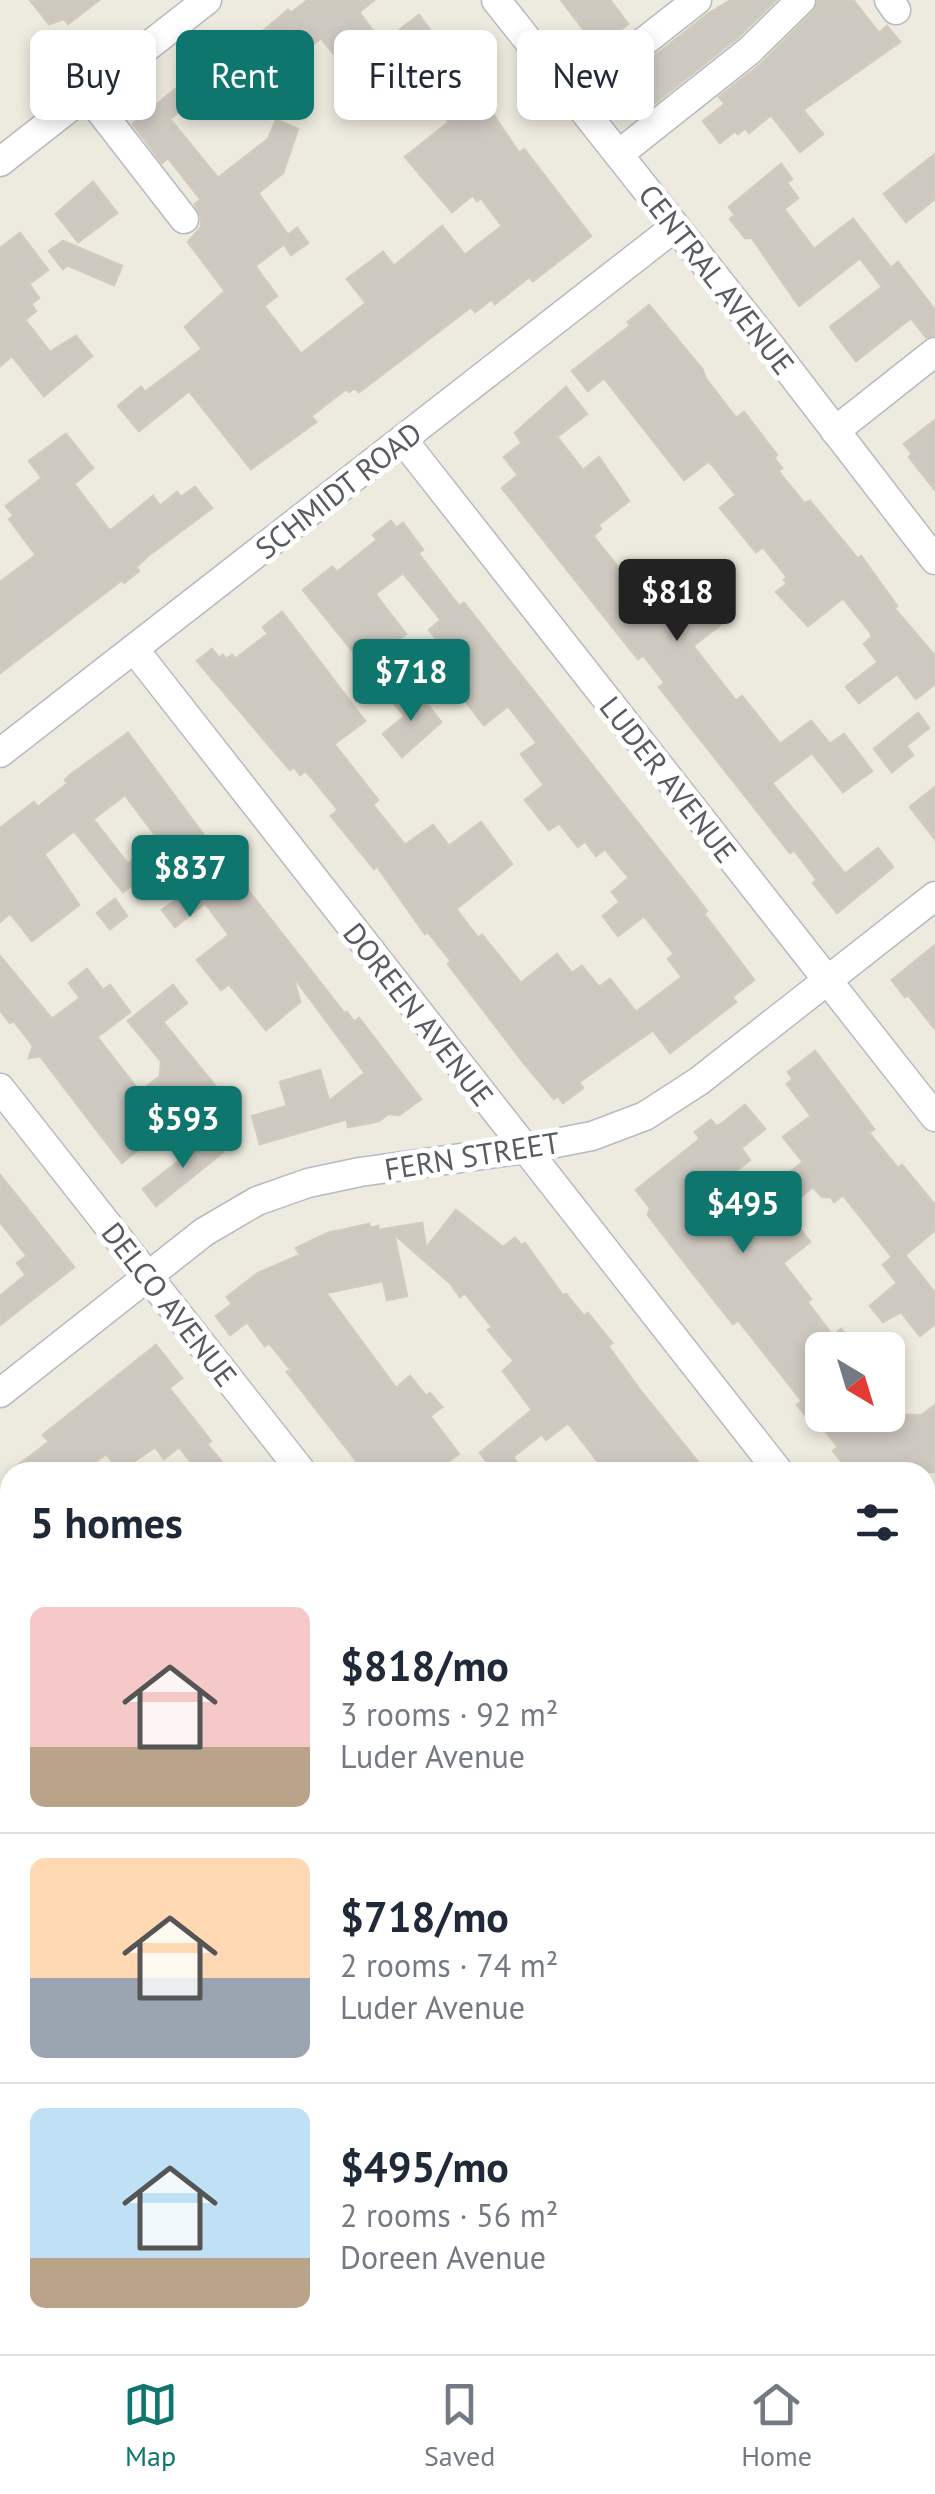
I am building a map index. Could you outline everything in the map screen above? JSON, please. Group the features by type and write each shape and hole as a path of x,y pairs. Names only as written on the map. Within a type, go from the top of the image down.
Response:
{"street":[{"path":"156,40 207,0"},
{"path":"654,33 697,0"},
{"path":"619,154 749,51 801,0"},
{"name":"CENTRAL AVENUE","path":"510,5 526,30"},
{"path":"0,162 54,120"},
{"path":"107,120 184,219"},
{"name":"CENTRAL AVENUE","path":"590,120 935,560"},
{"name":"SCHMIDT ROAD","path":"0,753 675,227"},
{"path":"835,431 935,352"},
{"name":"LUDER AVENUE","path":"403,440 935,1117"},
{"name":"DOREEN AVENUE","path":"134,648 771,1462"},
{"name":"FERN STREET","path":"0,1393 204,1232 256,1201 360,1172 525,1150 592,1136 645,1116 698,1081 935,896"},
{"name":"DELCO AVENUE","path":"0,1088 294,1462"}],"building":[{"path":"30,0 99,0 68,24 64,19 49,24"},
{"path":"308,0 374,0 359,12 372,30 334,30 334,54 321,38 314,43 314,30 264,30 288,10 291,13"},
{"path":"561,0 610,0 628,24 620,30 584,30"},
{"path":"731,0 776,0 737,38 654,104 654,56"},
{"path":"818,0 853,0 879,33 887,26 900,42 803,110 823,134 800,152 771,115 749,133 745,128 738,134 735,131 720,143 703,121 725,104 719,97 760,65 813,12"},
{"path":"419,15 430,30 399,30"},
{"path":"176,89 176,114 170,119 218,178 268,139 276,120 298,129 283,173 258,193 288,235 297,228 308,243 291,255 284,244 255,266 277,296 264,306 301,354 366,303 347,279 383,252 394,266 442,226 465,255 502,226 481,198 477,201 473,195 452,212 405,157 447,120 497,120 519,153 524,149 591,236 533,281 529,277 495,304 492,299 475,312 471,307 359,392 346,389 311,416 316,422 251,469 189,391 139,431 118,406 141,387 145,392 202,349 185,327 225,291 188,242 201,227 195,204 201,200 168,158 162,163 133,124 138,120 156,120 156,105"},
{"path":"935,154 935,199 906,222 884,194"},
{"path":"781,164 792,179 787,183 798,198 784,209 814,249 853,219 891,268 898,262 935,310 935,335 926,337 911,318 856,361 830,327 882,287 860,258 799,306 752,238 745,238 730,219 735,215 729,207"},
{"path":"93,182 117,213 78,242 56,214"},
{"path":"20,233 48,270 29,284 39,298 31,304 36,311 25,320 50,352 76,336 92,356 44,396 12,356 0,366 0,248"},
{"path":"63,241 122,266 114,285 67,265 63,269 49,251"},
{"path":"649,305 736,418 744,412 777,455 774,458 782,468 778,471 804,503 810,501 858,559 861,556 897,606 894,608 935,656 935,684 916,699 897,674 859,703 846,687 878,662 864,644 872,637 870,632 843,598 808,626 776,592 787,584 787,577 763,547 756,552 720,508 736,495 709,461 684,480 604,378 588,391 572,371 630,326 628,322"},
{"path":"566,387 587,414 557,437 583,470 599,457 629,501 598,525 601,529 593,536 651,608 689,580 710,606 721,597 734,614 693,646 736,701 742,696 780,744 811,721 830,744 844,734 872,771 843,792 812,753 772,783 845,874 878,848 893,867 837,913 794,850 790,853 659,687 665,683 643,655 638,659 502,488 518,475 504,457 522,443 515,433"},
{"path":"935,420 935,490 909,457 912,454 904,444"},
{"path":"66,434 93,468 74,484 110,531 153,496 160,506 177,492 181,497 195,487 212,508 149,555 136,567 139,571 124,583 122,580 0,673 0,582 36,555 9,519 14,516 6,506 42,478 29,461"},
{"path":"391,521 396,528 403,523 423,550 418,553 459,606 464,603 694,894 707,911 704,914 754,980 732,997 736,1002 670,1053 653,1030 579,1082 583,1088 563,1103 558,1096 554,1099 523,1062 377,866 374,869 331,816 338,810 312,778 305,771 300,775 294,767 290,770 197,661 212,649 219,658 232,655 235,659 268,634 263,627 282,612 365,721 334,744 378,800 373,805 405,845 433,825 449,846 481,822 512,864 456,909 478,938 482,935 521,983 557,954 572,973 582,966 599,987 610,979 636,1012 682,977 668,959 674,954 644,916 618,936 603,916 620,902 612,892 629,878 605,849 596,856 585,841 578,847 559,823 549,830 525,800 544,785 521,754 537,743 508,706 484,725 459,693 472,683 429,630 441,620 403,573 375,594 406,634 364,665 303,590 332,567 337,572 377,540 373,535"},
{"path":"406,689 421,707 426,703 441,722 402,757 383,734 405,716 391,700"},
{"path":"918,713 929,728 906,746 913,755 892,772 874,749"},
{"path":"128,733 203,834 196,840 222,878 232,870 345,1014 354,1022 359,1018 421,1099 399,1115 388,1114 379,1121 348,1127 347,1119 260,1144 252,1116 287,1106 280,1082 320,1070 329,1101 365,1073 293,976 300,1002 266,1030 229,984 221,990 197,960 229,935 205,903 175,927 162,910 177,899 153,868 123,892 74,831 44,854 79,905 32,941 10,913 0,922 0,828 34,802 38,807 68,783 65,780","holes":["125,795 159,840 128,864 93,819"]},
{"path":"935,787 935,839 910,807"},
{"path":"115,899 127,916 110,929 97,913"},
{"path":"935,945 935,1029 892,980"},
{"path":"0,956 52,1019 80,998 69,983 87,969 103,990 110,985 130,1012 97,1037 140,1092 160,1076 161,1061 128,1021 173,985 187,1003 163,1022 222,1094 202,1110 184,1091 145,1122 156,1135 122,1163 40,1056 29,1058 33,1046 0,1010"},
{"path":"815,1051 874,1129 869,1133 935,1205 935,1230 905,1255 935,1293 935,1324 920,1336 901,1312 883,1322 870,1306 897,1283 883,1265 892,1257 843,1195 834,1202 813,1187 799,1198 787,1183 785,1176 803,1162 783,1137 811,1116 787,1084 793,1079 788,1072"},
{"path":"745,1105 765,1129 741,1148 750,1160 723,1181 738,1200 731,1205 757,1237 788,1213 810,1242 783,1263 830,1332 805,1332 805,1415 797,1405 802,1401 738,1320 733,1324 648,1215 650,1208 636,1190 700,1139 695,1132 711,1120 720,1125"},
{"path":"211,1136 223,1152 156,1206 143,1189"},
{"path":"0,1175 74,1267 0,1325 0,1296 26,1275 17,1263 27,1256 0,1222"},
{"path":"456,1210 503,1247 515,1238 521,1245 525,1243 563,1296 566,1294 584,1316 588,1313 612,1343 608,1346 698,1462 598,1462 568,1423 546,1440 542,1434 513,1457 516,1462 487,1462 480,1453 532,1410 503,1371 514,1361 465,1293 460,1297 450,1283 394,1234 407,1296 387,1300 383,1281 326,1293 396,1388 410,1376 426,1396 430,1393 442,1407 430,1416 459,1454 447,1462 357,1462 269,1343 265,1346 247,1322 230,1335 216,1316 232,1304 227,1297 258,1273 300,1255 296,1248 328,1233 369,1224 370,1228 378,1226 378,1230 422,1223 426,1248"},
{"path":"156,1345 182,1378 169,1388 211,1441 207,1444 222,1462 191,1462 179,1447 164,1459 155,1447 133,1462 113,1462 106,1454 95,1462 22,1462 49,1442 43,1435"},
{"path":"935,1405 935,1462 842,1462 833,1451 838,1447 826,1432 905,1432 905,1415 922,1415"}]}
